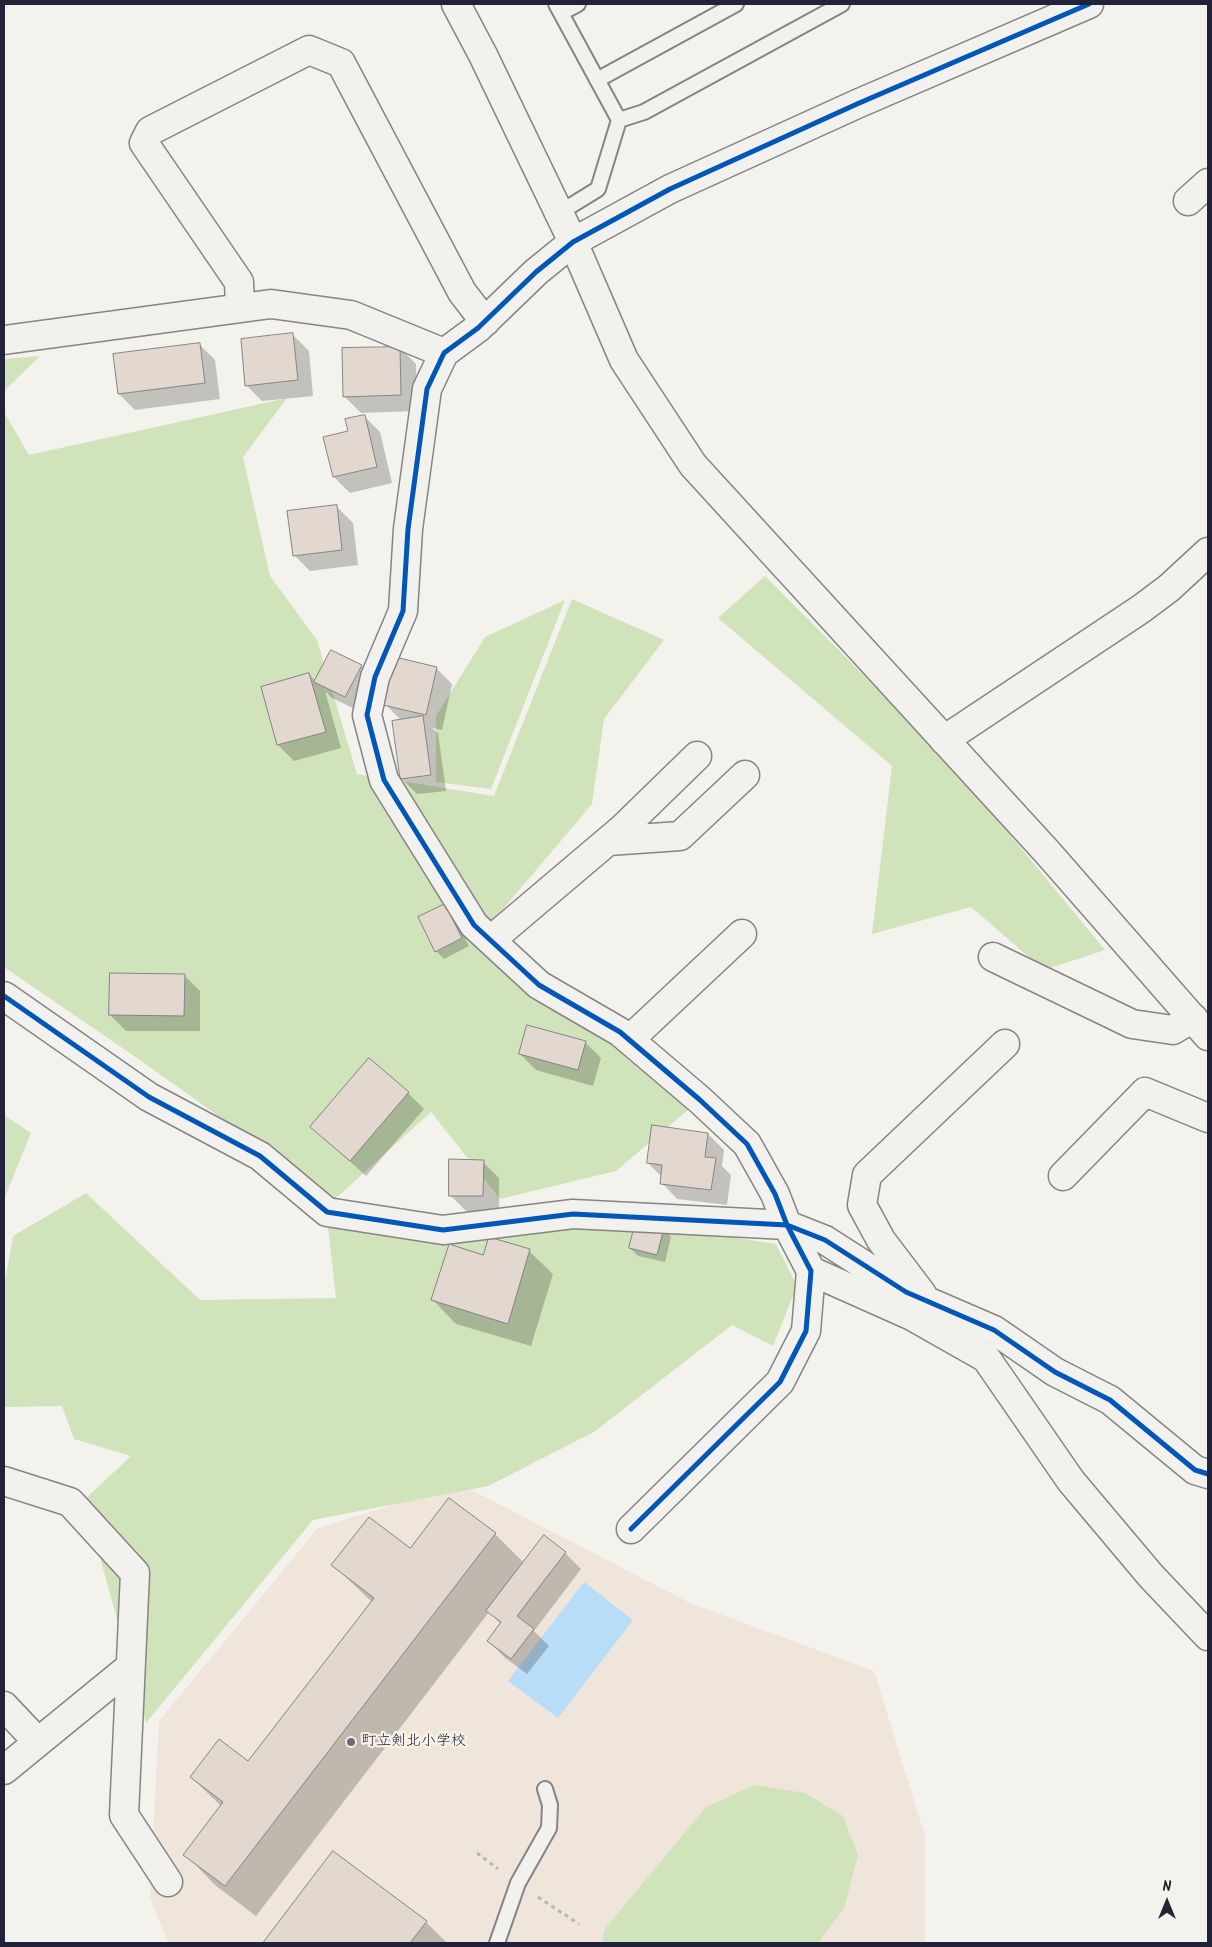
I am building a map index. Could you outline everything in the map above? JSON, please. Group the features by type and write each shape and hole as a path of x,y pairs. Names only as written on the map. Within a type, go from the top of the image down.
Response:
{"street":[{"path":"456,4 483,55 559,212 624,360 693,465 1048,853 1200,1027"},
{"path":"631,1530 780,1382 806,1331 811,1271 787,1225 775,1194 747,1144 700,1100 620,1032 539,985 474,925 384,780 367,715 376,677 403,611 408,529 427,389 444,353 485,322 536,272 573,242 670,190 857,104 1089,4"},
{"path":"240,308 239,282 144,143 150,131 309,50 341,63 462,292 485,322"},
{"path":"1188,201 1208,183"},
{"path":"4,340 271,304 351,315 444,353"},
{"path":"944,740 1141,609 1169,588 1208,552"},
{"path":"490,940 608,841 697,756"},
{"path":"608,841 680,836 745,776"},
{"path":"629,1040 742,934"},
{"path":"993,957 1132,1024 1173,1030 1200,1027"},
{"path":"4,996 149,1097 260,1156 327,1212 443,1230 573,1214 787,1225 825,1240 906,1292 994,1330 1054,1372 1110,1400 1195,1470 1208,1474"},
{"path":"928,1301 881,1240 862,1206 866,1175 1005,1044"},
{"path":"1063,1176 1145,1092 1208,1118"},
{"path":"811,1271 912,1316 986,1358 1071,1481 1151,1576 1208,1636"},
{"path":"4,1481 70,1502 135,1573 124,1814 168,1882"},
{"path":"4,1770 130,1667"},
{"path":"4,1706 38,1742"}],"lane":[{"path":"559,212 598,190 619,120 558,8 578,4"},
{"path":"597,80 736,4"},
{"path":"619,120 644,112 842,4"},
{"path":"497,1943 518,1883 549,1828 550,1805 545,1789"}],"shaded area":[{"path":"460,1484 690,1603 874,1671 925,1836 925,1943 168,1943 150,1897 159,1721 318,1528"}],"green space":[{"path":"40,356 4,391 4,359"},
{"path":"287,398 243,457 270,576 317,640 357,774 494,796 572,599 664,640 604,719 592,804 493,921 530,998 624,1050 688,1110 616,1171 500,1199 431,1112 335,1199 137,1058 4,967 4,412 29,455"},
{"path":"765,576 951,763 1105,950 1044,970 971,907 872,934 892,766 718,618"},
{"path":"565,600 491,789 436,782 436,716 485,637"},
{"path":"4,1115 31,1133 4,1199"},
{"path":"86,1193 200,1300 336,1298 328,1227 580,1227 704,1233 776,1244 797,1286 773,1346 732,1325 594,1432 488,1486 313,1520 146,1723 84,1500 131,1456 74,1439 62,1406 4,1407 4,1287 13,1236"},
{"path":"755,1785 805,1793 843,1816 858,1855 844,1908 818,1943 602,1943 604,1930 706,1807"}],"water":[{"path":"584,1582 633,1620 558,1718 508,1681"}],"building":[{"path":"293,333 298,380 245,386 241,339"},
{"path":"200,343 205,383 118,394 113,354"},
{"path":"400,347 401,395 343,397 342,348"},
{"path":"365,415 377,467 333,477 323,437 348,431 345,419"},
{"path":"337,505 342,550 293,556 287,511"},
{"path":"331,650 362,665 345,697 314,682"},
{"path":"395,657 437,667 426,715 383,705"},
{"path":"309,673 326,732 277,745 261,687"},
{"path":"423,716 431,775 400,779 392,721"},
{"path":"445,904 462,938 435,952 418,917"},
{"path":"110,973 185,974 184,1016 109,1015"},
{"path":"527,1025 586,1041 578,1070 519,1054"},
{"path":"369,1058 409,1092 350,1161 310,1127"},
{"path":"652,1125 708,1133 705,1157 716,1158 711,1190 660,1184 662,1165 647,1163"},
{"path":"449,1159 484,1160 483,1196 449,1196"},
{"path":"636,1221 664,1228 657,1255 629,1248"},
{"path":"489,1237 530,1249 508,1324 431,1300 449,1244 483,1255"},
{"path":"449,1498 496,1533 225,1886 183,1855 223,1802 190,1777 219,1739 248,1761 374,1598 331,1565 369,1517 410,1548"},
{"path":"544,1535 566,1552 517,1616 534,1629 511,1659 487,1641 501,1622 486,1611"},
{"path":"333,1851 427,1921 410,1943 263,1943"}],"cycle path":[{"path":"631,1529 780,1382 806,1331 811,1271 787,1225 775,1194 747,1144 700,1100 620,1032 539,985 474,925 384,780 367,715 375,677 403,611 408,529 427,389 444,353 478,328 536,272 573,242 670,189 857,104 1089,4"},
{"path":"4,996 149,1097 260,1156 327,1212 443,1230 573,1214 787,1225 825,1240 906,1292 994,1330 1055,1372 1110,1400 1195,1470 1208,1474"}],"place":[{"name":"町立剣北小学校","path":"351,1742"}]}
